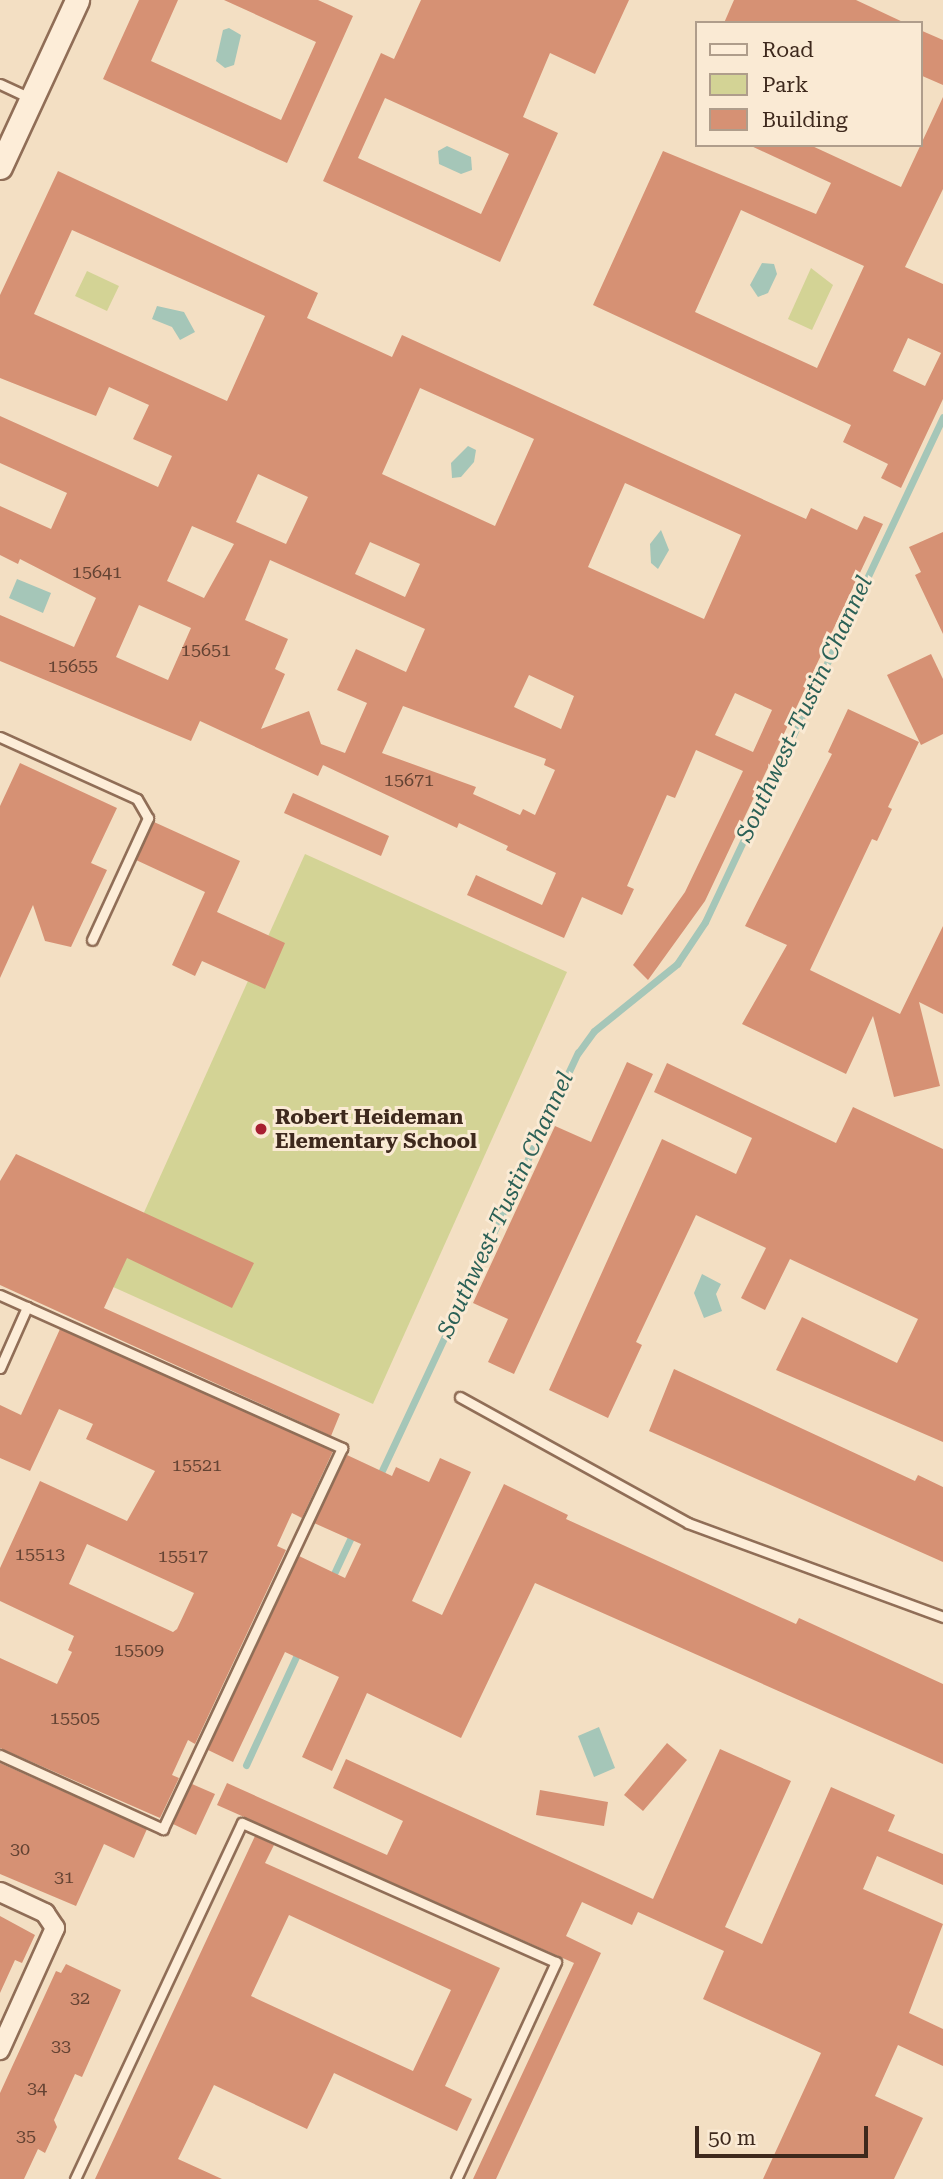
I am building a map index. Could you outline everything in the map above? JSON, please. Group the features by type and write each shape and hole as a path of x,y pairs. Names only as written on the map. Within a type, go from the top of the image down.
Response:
{"street":[{"path":"0,167 77,0"},
{"path":"0,1892 50,1921 54,1935 0,2050"}],"lane":[{"path":"0,84 31,99"},
{"path":"0,737 137,799 148,818 92,940"},
{"path":"0,1295 342,1448 163,1829 0,1755"},
{"path":"0,1368 27,1307"},
{"path":"460,1397 688,1523 943,1617"},
{"path":"75,2179 242,1823 556,1962 456,2179"}],"green space":[{"path":"811,268 833,285 812,330 788,319"},
{"path":"87,271 119,286 107,311 75,296"},
{"path":"305,854 567,972 373,1404 111,1286"}],"shaded area":[{"path":"229,28 241,35 234,65 225,68 216,61 223,30"},
{"path":"447,146 471,157 472,170 461,174 439,164 438,151"},
{"path":"762,263 774,264 777,274 768,293 758,297 750,285"},
{"path":"157,306 184,312 195,332 180,340 172,327 152,319"},
{"path":"468,446 476,450 474,462 461,477 452,478 451,463"},
{"path":"661,530 669,550 658,569 651,563 650,544"},
{"path":"17,579 51,593 43,613 9,598"},
{"path":"702,1274 721,1284 716,1294 722,1311 704,1318 694,1293"},
{"path":"599,1727 615,1768 594,1777 578,1736"}],"building":[{"path":"139,0 178,0 151,61 281,120 316,42 224,0 318,0 353,16 287,163 103,79"},
{"path":"421,0 629,0 595,74 550,53 523,117 558,133 500,262 323,181 381,53 394,59","holes":["385,98 509,154 481,214 358,158"]},
{"path":"734,0 856,0 901,21 725,21"},
{"path":"922,31 943,40 943,85 922,76"},
{"path":"943,97 943,189 905,267 943,284 943,399 901,488 881,478 888,464 843,442 851,425 593,305 663,151 816,214 831,183 753,147 814,147 901,187 922,147","holes":["741,210 864,266 817,368 695,312","908,338 941,353 925,386 893,371"]},
{"path":"58,171 318,293 307,318 392,357 402,335 806,519 811,508 857,530 864,516 883,524 705,901 648,980 633,965 685,892 743,771 696,750 675,798 667,795 627,886 634,889 622,915 582,897 564,938 467,895 476,875 542,905 556,873 506,850 508,846 459,823 457,828 323,765 318,776 200,721 191,741 0,661 0,615 74,647 96,598 20,559 18,564 0,555 0,506 51,529 67,493 0,463 0,416 158,487 172,456 133,439 149,405 109,387 96,416 0,378 0,295","holes":["72,230 265,316 227,401 34,314","420,388 534,439 495,526 382,474","258,474 308,497 286,544 236,522","625,483 741,535 704,619 588,567","192,526 234,544 204,598 167,581","370,542 420,564 405,597 355,574","270,560 425,629 406,672 356,649 337,690 367,703 345,753 321,744 309,711 261,729 285,674 275,669 288,639 245,620","139,605 191,628 168,680 116,657","529,675 574,696 561,729 514,707","735,693 772,710 753,752 715,735","403,706 546,759 544,765 555,770 535,815 523,809 520,815 473,794 476,787 382,753"]},
{"path":"943,532 943,634 915,575 921,572 909,547"},
{"path":"931,654 943,679 943,734 921,745 887,675"},
{"path":"848,709 919,742 888,807 892,809 877,841 872,839 810,970 900,1014 943,926 943,1014 919,1002 940,1086 894,1097 873,1016 846,1074 742,1024 787,945 745,926 832,754 828,752"},
{"path":"20,763 117,808 91,863 107,870 71,947 45,941 33,905 0,978 0,806"},
{"path":"293,793 389,836 381,856 284,813"},
{"path":"154,822 240,861 217,912 285,943 265,989 202,961 195,976 172,965 205,892 136,860"},
{"path":"627,1062 653,1074 514,1374 488,1362 508,1319 473,1303 555,1126 591,1142"},
{"path":"667,1063 836,1143 853,1107 943,1149 943,1442 776,1370 802,1317 897,1363 918,1319 790,1259 765,1310 741,1298 766,1248 696,1215 636,1342 642,1345 608,1418 549,1390 662,1139 736,1174 752,1138 654,1092"},
{"path":"16,1154 254,1263 232,1308 127,1258 104,1308 340,1414 331,1436 0,1285 0,1181"},
{"path":"60,1329 333,1451 302,1518 292,1513 277,1546 286,1550 195,1744 188,1740 172,1775 179,1778 160,1818 0,1748 0,1658 57,1684 72,1652 68,1650 74,1636 0,1601 0,1568 40,1481 127,1521 155,1471 86,1439 93,1424 59,1409 30,1471 0,1458 0,1405 21,1415","holes":["87,1544 194,1593 173,1632 69,1584"]},
{"path":"674,1369 915,1481 918,1475 943,1487 943,1562 649,1431"},
{"path":"347,1455 392,1476 396,1467 429,1482 440,1458 471,1472 412,1601 442,1615 504,1484 568,1515 566,1519 796,1624 799,1618 943,1684 943,1764 535,1583 461,1738 367,1693 332,1771 302,1757 339,1677 285,1652 233,1762 208,1750 299,1556 345,1578 361,1544 314,1523"},
{"path":"667,1743 687,1760 643,1811 624,1795"},
{"path":"720,1749 791,1781 725,1927 762,1944 831,1787 895,1815 888,1831 943,1854 943,1885 877,1856 863,1889 943,1924 909,2013 943,2029 943,2066 898,2045 875,2096 923,2118 894,2179 763,2179 821,2053 703,1999 724,1951 638,1912 632,1925 582,1902 566,1936 601,1953 496,2179 473,2179 574,1963 217,1805 227,1783 387,1855 403,1821 333,1788 346,1759 653,1899"},
{"path":"0,1763 147,1829 134,1858 104,1844 76,1906 0,1874"},
{"path":"192,1784 215,1794 196,1835 173,1824"},
{"path":"540,1790 608,1802 604,1826 536,1815"},
{"path":"255,1836 274,1845 265,1863 500,1968 445,2086 472,2099 457,2131 334,2073 307,2129 214,2085 178,2159 222,2179 95,2179","holes":["289,1915 451,1990 413,2071 251,1996"]},
{"path":"0,1916 35,1935 22,1963 15,1960 0,1993"},
{"path":"66,1964 121,1990 82,2077 75,2074 54,2120 57,2127 45,2153 38,2149 24,2179 0,2179 0,2093 56,1971 61,1973"}],"waterway":[{"name":"Southwest-Tustin Channel","path":"378,1479 578,1053 594,1031 677,964 705,922 943,417"},
{"name":"Southwest-Tustin Channel","path":"331,1580 354,1531"},
{"name":"Southwest-Tustin Channel","path":"246,1765 300,1648"}],"place":[{"name":"Robert Heideman Elementary School","path":"261,1129"}]}
